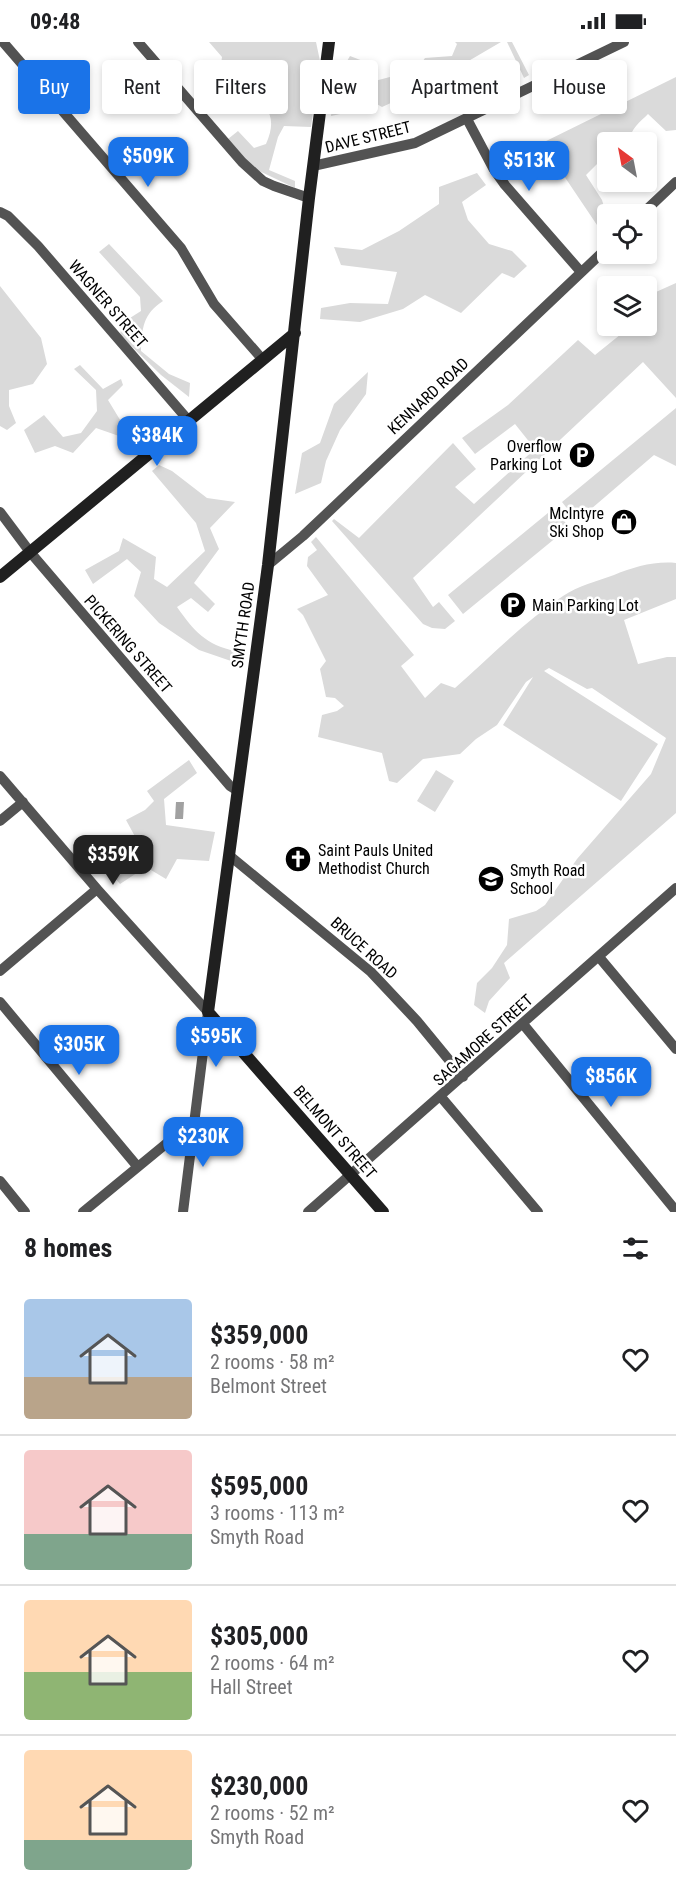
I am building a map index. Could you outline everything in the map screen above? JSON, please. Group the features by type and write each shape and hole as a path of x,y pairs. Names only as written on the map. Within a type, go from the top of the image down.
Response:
{"street":[{"path":"138,42 243,162 263,180 274,186 309,198"},
{"name":"SMYTH ROAD","path":"183,1212 268,565 329,42"},
{"name":"DAVE STREET","path":"314,166 415,143 624,42"},
{"path":"5,45 181,248 214,304 263,360"},
{"path":"467,119 493,168 505,185 581,272"},
{"path":"653,204 676,182"},
{"name":"WAGNER STREET","path":"0,212 8,216 38,246 189,421"},
{"name":"KENNARD ROAD","path":"268,565 303,536 597,257"},
{"path":"0,577 295,333"},
{"name":"PICKERING STREET","path":"0,512 30,552 230,786 238,792"},
{"name":"BELMONT STREET","path":"0,776 97,890 208,1012 383,1212"},
{"path":"0,821 23,802"},
{"name":"BRUCE ROAD","path":"230,856 372,972 417,1021 463,1077"},
{"name":"SAGAMORE STREET","path":"309,1212 676,888"},
{"path":"0,971 97,890"},
{"path":"599,957 676,1049"},
{"path":"0,1002 137,1166"},
{"path":"523,1024 676,1211"},
{"path":"441,1097 538,1212"},
{"path":"83,1212 195,1120"},
{"path":"0,1182 25,1212"}],"shaded area":[{"path":"209,42 316,42 320,60 300,60 300,114 313,114 311,127 284,126 278,137 269,170 295,181 295,188 253,168 228,139 238,131 254,148 266,144 271,124 269,114 288,114 288,60 222,60 222,57"},
{"path":"455,42 501,42 470,60 424,60 452,56 457,44"},
{"path":"507,42 512,42 529,75 524,78 520,70 520,60 516,60"},
{"path":"350,56 360,60 348,60"},
{"path":"390,77 390,103 382,107 378,105 378,80"},
{"path":"676,77 676,130 666,131 648,114 632,132 597,132 597,164 586,175 603,204 597,204 597,225 560,170 536,146 601,114 627,114 627,101"},
{"path":"477,173 486,185 462,202 468,220 489,244 512,251 527,266 514,278 502,273 461,313 425,295 403,309 360,322 320,319 321,308 350,303 388,304 397,272 341,265 334,247 362,250 399,231 439,204 439,187"},
{"path":"109,244 163,301 151,311 145,322 141,351 169,374 190,383 189,397 161,375 120,335 122,323 141,311 140,297 99,252"},
{"path":"676,283 676,398 643,362 413,578 433,607 439,602 455,621 445,629 432,628 423,624 332,521 334,519 359,538 453,443 476,469 455,487 474,504 535,449 515,424 475,454 462,438 508,405 578,340 595,355 619,336 657,336 657,292"},
{"path":"0,286 41,338 47,364 33,384 9,390 9,406 16,423 7,430 0,426"},
{"path":"80,365 103,389 121,379 123,385 108,400 125,428 119,436 96,428 73,453 55,446 35,453 24,430 44,415 63,437 81,433 97,411 96,390 74,369"},
{"path":"368,372 366,394 340,430 326,461 321,483 295,494 302,453 320,443 334,404"},
{"path":"676,408 676,466 654,455 577,521 562,502"},
{"path":"159,465 172,471 207,498 235,502 210,528 219,549 194,583 215,604 208,612 191,598 177,607 189,623 208,641 235,651 231,661 199,650 159,623 134,596 141,572 127,559 93,584 85,570 119,551 123,538 156,557 154,579 167,587 205,551 196,523 152,471"},
{"path":"554,508 569,527 463,614 448,595"},
{"path":"316,537 414,655 401,666 425,698 441,683 455,688 521,628 569,592 637,567 676,563 676,599 624,620 638,664 676,657 676,813 504,963 510,978 489,1001 485,1013 474,1005 477,983 492,968 507,945 509,919 536,911 545,905 577,859 651,774 666,738 592,688 587,689 549,668 544,671 658,744 621,801 503,725 533,677 526,682 497,725 476,739 460,754 423,759 397,783 389,781 382,753 318,737 322,715 337,711 344,706 335,698 326,697 320,669 326,661 303,615 297,609 328,595 307,566 308,557 317,550 311,542"},
{"path":"189,760 197,773 164,799 166,825 215,832 209,861 177,859 166,879 146,867 120,884 114,877 144,853 126,820 145,810 154,801 147,791"},
{"path":"436,770 454,781 435,812 417,801"},
{"path":"176,802 184,802 183,819 175,819"}],"place":[{"name":"Overflow Parking Lot","path":"582,455"},
{"name":"McIntyre Ski Shop","path":"624,522"},
{"name":"Main Parking Lot","path":"513,605"},
{"name":"Saint Pauls United Methodist Church","path":"298,859"},
{"name":"Smyth Road School","path":"491,879"}]}
